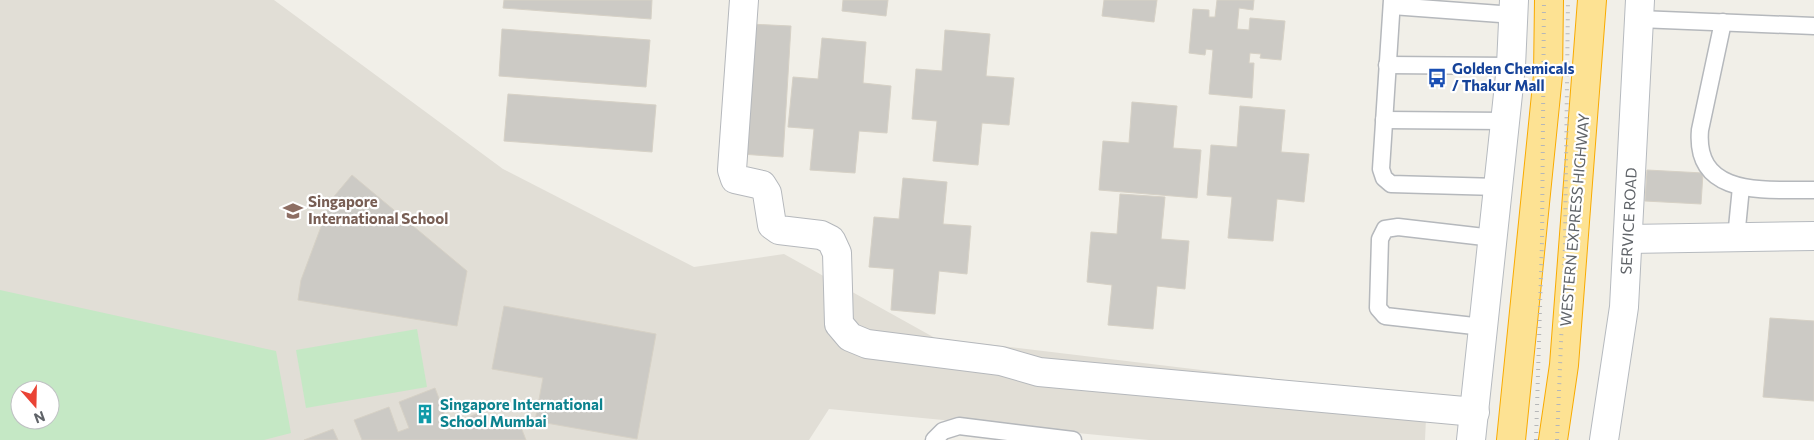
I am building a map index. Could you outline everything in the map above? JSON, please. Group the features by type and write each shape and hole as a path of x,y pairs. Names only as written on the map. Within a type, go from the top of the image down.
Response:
{"highway":[{"path":"1512,440 1548,75 1549,0"},
{"name":"WESTERN EXPRESS HIGHWAY","path":"1553,440 1565,355 1592,0"}],"street":[{"path":"744,0 732,170 735,179 762,185 767,193 772,225 779,230 821,235 831,240 837,253 839,324 850,338 867,344 1001,361 1038,372 1280,387 1476,403"},
{"path":"1471,440 1511,66 1514,7"},
{"name":"SERVICE ROAD","path":"1606,440 1624,308 1639,9"},
{"path":"1628,240 1814,236"}],"lane":[{"path":"1498,187 1391,184 1384,178 1381,169 1392,3 1514,7"},
{"path":"1639,9 1722,22 1814,26"},
{"path":"1722,22 1699,143 1704,162 1716,177 1727,184 1741,187 1814,190"},
{"path":"1388,65 1511,66"},
{"path":"1384,120 1505,121"},
{"path":"1736,238 1741,187"},
{"path":"1483,327 1385,316 1378,308 1380,239 1385,229 1398,228 1493,238"},
{"path":"934,440 943,431 959,426 1073,440"}],"shaded area":[{"name":"Singapore International School","path":"0,0 274,0 503,169 694,267 784,254 935,338 1427,397 1425,440 1149,440 829,409 809,440 0,440"}],"green space":[{"path":"0,290 276,351 291,433 264,440 0,440"},
{"path":"417,329 427,387 306,408 296,350"}],"building":[{"path":"504,0 652,0 651,19 503,8"},
{"path":"843,0 888,0 886,16 842,11"},
{"path":"1104,0 1157,0 1154,22 1102,16"},
{"path":"1217,0 1254,0 1253,10 1239,8 1237,29 1249,30 1250,18 1285,21 1281,60 1260,58 1261,54 1250,53 1249,63 1254,63 1252,98 1209,94 1213,50 1206,49 1205,55 1189,53 1193,9 1209,10 1209,17 1215,17"},
{"path":"749,24 791,26 783,157 741,154"},
{"path":"502,29 650,40 646,87 499,76"},
{"path":"945,30 990,34 986,76 1014,78 1009,125 982,123 978,165 933,161 937,121 912,119 916,69 942,71"},
{"path":"822,38 866,42 863,83 891,86 887,133 859,131 855,173 810,170 814,129 788,127 793,77 818,79"},
{"path":"508,94 656,105 652,152 504,141"},
{"path":"1132,102 1177,106 1173,148 1201,150 1197,198 1099,190 1103,141 1129,143"},
{"path":"1240,106 1285,110 1281,152 1309,154 1304,202 1277,199 1273,241 1228,238 1232,197 1207,195 1211,145 1237,147"},
{"path":"1647,170 1703,173 1701,204 1645,201"},
{"path":"352,175 467,271 457,326 298,300 301,280 331,200"},
{"path":"903,178 947,182 943,224 971,226 967,274 939,271 935,314 891,310 894,269 869,267 874,217 899,219"},
{"path":"1120,194 1165,197 1161,239 1189,241 1185,289 1157,286 1153,329 1108,325 1112,285 1087,282 1091,232 1117,234"},
{"path":"504,306 656,334 637,439 535,421 543,378 492,369"},
{"path":"1770,318 1814,321 1814,401 1763,397"},
{"name":"Singapore International School Mumbai","path":"435,388 449,425 481,412 488,428 517,417 526,440 362,440 354,420 389,407 398,432 409,428 399,402"},
{"path":"333,429 338,440 304,440"}],"railway":[{"path":"1536,440 1542,242 1544,0"},
{"path":"1557,440 1565,245 1568,0"}],"place":[{"name":"Golden Chemicals / Thakur Mall","path":"1437,78"},
{"name":"Singapore International School","path":"293,211"},
{"name":"Singapore International School Mumbai","path":"425,414"}]}
